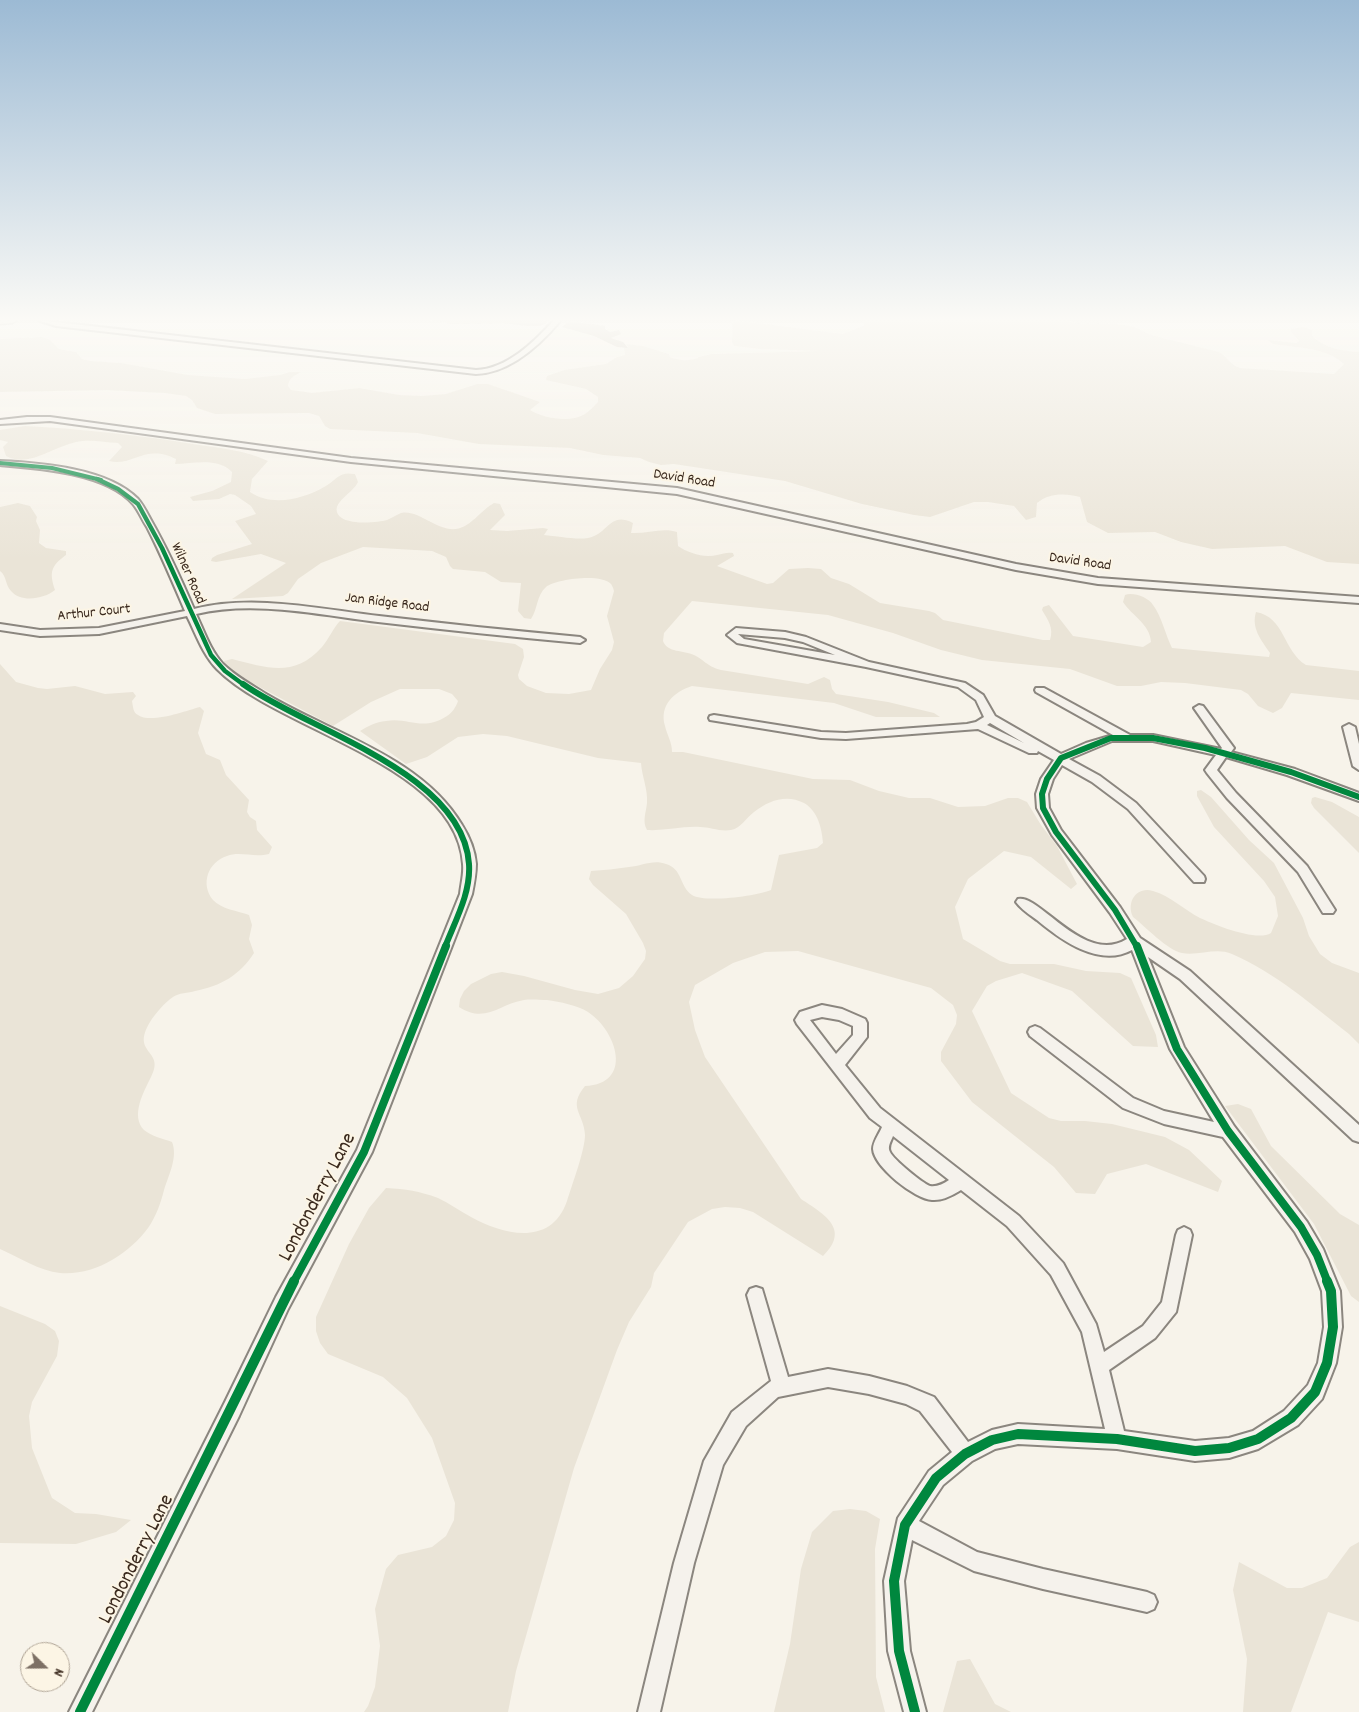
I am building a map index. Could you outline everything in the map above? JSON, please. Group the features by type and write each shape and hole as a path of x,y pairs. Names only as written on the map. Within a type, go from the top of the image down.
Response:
{"street":[{"name":"David Road","path":"0,422 50,419 351,460 660,489 706,496 858,532 1058,575 1098,581 1359,600"},
{"name":"Wilner Road","path":"0,463 59,468 94,476 114,486 135,501 160,542 190,612 217,665 242,685 332,734"},
{"name":"Jan Ridge Road","path":"190,612 238,605 263,605 492,632 580,640"},
{"name":"Arthur Court","path":"0,628 40,634 75,633 151,622 190,612"},
{"path":"866,664 826,647 785,635 736,631 732,635 741,641 866,664 961,685 974,691 986,704 990,718 1059,761"},
{"path":"1040,690 1126,737"},
{"path":"1199,708 1228,748 1214,763 1212,770 1243,809 1300,865 1328,910"},
{"path":"714,718 812,734 837,735 916,732 979,725 990,718"},
{"path":"979,725 1096,779 1132,806 1199,879"},
{"path":"1349,727 1359,766"},
{"name":"Londonderry Lane","path":"80,1712 228,1418 282,1303 364,1152 466,894 469,862 461,833 443,806 422,786 386,763 332,734"},
{"path":"915,1712 898,1652 894,1581 905,1525 936,1478 964,1454 992,1440 1018,1434 1117,1439 1196,1451 1229,1448 1258,1439 1291,1418 1315,1392 1327,1363 1333,1327 1331,1291 1317,1255 1301,1227 1228,1131 1176,1049 1135,941 1115,910 1056,832 1043,808 1042,794 1047,779 1059,761 1090,745 1111,738 1126,737 1178,742 1224,753 1291,772 1359,798"},
{"path":"1022,902 1069,937 1081,943 1100,949 1118,950 1135,941"},
{"path":"1135,941 1185,975 1359,1135"},
{"path":"1035,1032 1128,1103 1142,1111 1168,1119 1228,1131"},
{"path":"836,1065 875,1113 1013,1221 1057,1269 1090,1330 1117,1439"},
{"path":"891,1125 882,1146 882,1155 913,1185 931,1193 938,1193 963,1180"},
{"path":"1098,1367 1149,1332 1170,1306 1184,1235"},
{"path":"756,1295 782,1387"},
{"path":"649,1712 684,1564 714,1461 739,1419 774,1389 828,1378 870,1385 907,1395 927,1404 964,1454"},
{"path":"905,1525 974,1561 1043,1579 1147,1602"}],"shaded area":[{"path":"192,400 534,400 540,402 530,410 549,417 564,419 583,415 598,400 1359,400 1359,564 1327,562 1285,546 1212,549 1181,542 1155,532 1108,533 1087,522 1080,497 1069,495 1047,497 1037,503 1036,517 1026,520 1014,506 988,502 974,502 930,517 862,504 785,481 674,464 661,465 640,458 603,455 570,448 479,444 417,433 330,429 325,426 319,416 309,413 215,414 197,408"},
{"path":"25,426 131,435 222,448 250,454 268,461 252,479 250,492 268,499 287,500 297,498 324,487 341,475 355,474 358,482 356,486 341,500 337,508 337,512 345,520 359,522 382,521 401,513 407,513 414,514 441,527 456,529 471,522 494,503 500,504 505,515 490,530 507,531 543,528 548,529 544,535 578,539 595,536 614,521 625,520 633,523 631,533 666,530 677,532 678,546 691,553 712,556 733,553 734,556 717,566 767,584 773,583 789,569 821,569 831,578 849,584 880,603 929,611 935,613 943,620 1043,640 1050,640 1051,636 1050,624 1042,610 1043,607 1049,605 1073,636 1143,647 1151,642 1150,636 1144,625 1123,602 1125,595 1132,594 1151,602 1172,648 1269,657 1270,653 1260,639 1256,629 1256,612 1266,615 1273,620 1298,659 1306,665 1359,671 1359,700 1291,693 1282,708 1273,713 1258,706 1248,694 1241,690 1161,682 1141,686 1117,686 1070,669 982,660 941,650 893,633 828,615 692,601 664,633 663,641 668,648 690,653 712,667 721,670 808,684 824,677 830,680 832,689 836,694 888,702 934,713 940,717 876,717 834,703 692,686 674,696 664,712 665,726 672,752 683,752 813,779 850,780 879,791 909,798 930,798 958,807 985,806 1008,798 1018,798 1027,802 1057,846 1077,884 1071,889 1031,857 1004,851 968,879 955,907 963,939 1000,961 1010,964 1054,964 1086,971 1120,973 1131,978 1156,1035 1158,1047 1133,1046 1072,991 1022,973 996,981 987,986 972,1011 1011,1093 1049,1118 1061,1121 1112,1124 1165,1137 1189,1150 1222,1181 1218,1192 1146,1164 1107,1174 1095,1194 1076,1193 1054,1167 972,1102 941,1061 941,1052 956,1024 957,1015 953,1005 931,988 798,951 765,952 733,963 695,985 689,1002 695,1030 705,1057 801,1199 818,1210 831,1223 835,1238 823,1256 753,1212 740,1208 725,1207 712,1209 688,1222 654,1273 651,1287 629,1322 617,1350 574,1468 516,1671 508,1712 364,1712 375,1687 380,1646 375,1609 386,1569 398,1555 432,1547 446,1536 454,1520 455,1503 432,1438 407,1398 383,1377 328,1354 320,1343 316,1331 316,1317 349,1244 369,1208 386,1188 412,1191 438,1198 471,1217 498,1229 525,1233 538,1231 550,1225 560,1216 567,1201 583,1149 585,1135 577,1100 585,1086 600,1083 610,1076 615,1067 616,1055 613,1043 607,1031 588,1012 574,1006 547,1000 524,1000 477,1014 459,1007 464,991 471,984 491,974 502,972 598,994 619,988 633,976 645,959 646,951 626,914 593,885 589,879 591,871 615,869 652,862 661,863 671,866 675,870 692,895 719,899 755,894 771,890 779,855 817,848 823,843 822,832 816,815 809,806 798,800 791,799 778,800 766,804 738,827 731,830 693,827 647,830 645,820 647,793 641,763 598,758 507,736 483,734 458,737 427,757 406,764 360,731 372,724 386,721 394,720 423,724 438,721 449,715 456,705 458,701 452,694 439,689 400,689 371,702 333,726 250,682 224,665 224,661 232,659 269,667 291,667 312,657 327,641 340,621 515,644 523,649 524,657 518,675 519,679 527,686 546,693 569,694 591,690 600,669 612,650 614,642 607,616 614,591 611,584 598,579 579,578 551,584 540,594 531,619 524,618 518,611 521,583 501,582 485,572 453,569 446,557 432,551 363,547 321,563 298,579 288,593 283,596 232,599 286,563 261,554 216,562 211,561 217,555 252,544 235,521 256,514 251,506 235,495 230,494 219,499 193,501 190,497 212,491 231,482 232,472 226,467 212,463 175,464 176,459 156,453 125,461 109,461 122,447 118,443 97,441 76,442 24,460 6,456 3,447 8,442 0,440 0,430"},
{"path":"18,503 30,506 37,517 36,521 40,530 39,543 46,548 66,551 66,555 54,566 52,578 55,590 45,596 26,598 15,595 9,589 4,575 0,571 0,507"},
{"path":"0,664 16,682 38,688 75,686 105,694 133,692 136,696 132,701 134,711 136,714 144,717 168,716 200,707 204,711 198,733 206,754 220,760 226,775 249,800 247,812 256,821 257,830 272,847 269,854 227,856 215,863 208,874 207,887 209,894 216,903 225,908 249,915 252,925 249,939 254,953 249,961 243,968 221,983 170,999 155,1015 145,1033 145,1047 152,1056 154,1068 142,1096 138,1118 144,1130 154,1136 172,1142 174,1148 170,1172 156,1214 140,1238 121,1254 98,1267 73,1273 45,1270 0,1249"},
{"path":"1201,790 1211,797 1249,840 1274,863 1303,918 1309,936 1320,954 1332,963 1359,973 1359,1044 1293,990 1264,970 1226,952 1214,951 1188,954 1176,951 1163,943 1133,917 1131,906 1134,897 1137,893 1147,890 1160,893 1194,915 1225,928 1246,934 1265,935 1271,933 1278,916 1275,897 1264,881 1214,827 1197,796 1197,791"},
{"path":"1315,797 1332,802 1359,817 1359,853 1314,808 1311,803 1312,798"},
{"path":"1238,1104 1251,1109 1271,1146 1340,1214 1359,1225 1359,1302 1351,1296 1314,1224 1225,1106"},
{"path":"0,1306 45,1324 55,1331 59,1341 57,1356 32,1402 29,1416 32,1448 52,1498 75,1513 96,1514 131,1520 116,1532 76,1544 0,1543"},
{"path":"850,1509 866,1511 880,1519 875,1549 876,1677 885,1712 774,1712 790,1644 801,1569 812,1532 833,1511"},
{"path":"1359,1542 1359,1622 1328,1612 1291,1712 1243,1712 1247,1659 1233,1590 1239,1562 1287,1588 1302,1588 1327,1578 1350,1547"},
{"path":"970,1659 995,1704 1011,1712 943,1712 957,1661"}],"cycle path":[{"path":"0,463 52,468 86,475 118,489 133,499 140,507 156,536 205,643 211,655 220,666 248,688 297,716 374,755 398,769 430,792 445,809 458,829 463,839 469,864 466,894 364,1152 282,1303 232,1409 80,1712"},
{"path":"915,1712 899,1651 894,1581 905,1525 936,1478 965,1454 992,1440 1018,1434 1117,1439 1195,1451 1229,1448 1258,1439 1291,1418 1315,1392 1327,1363 1333,1327 1331,1291 1317,1255 1301,1227 1228,1131 1177,1049 1135,941 1115,910 1056,832 1043,808 1042,794 1047,779 1061,758 1090,745 1111,738 1153,738 1205,748 1291,772 1359,797"}]}
